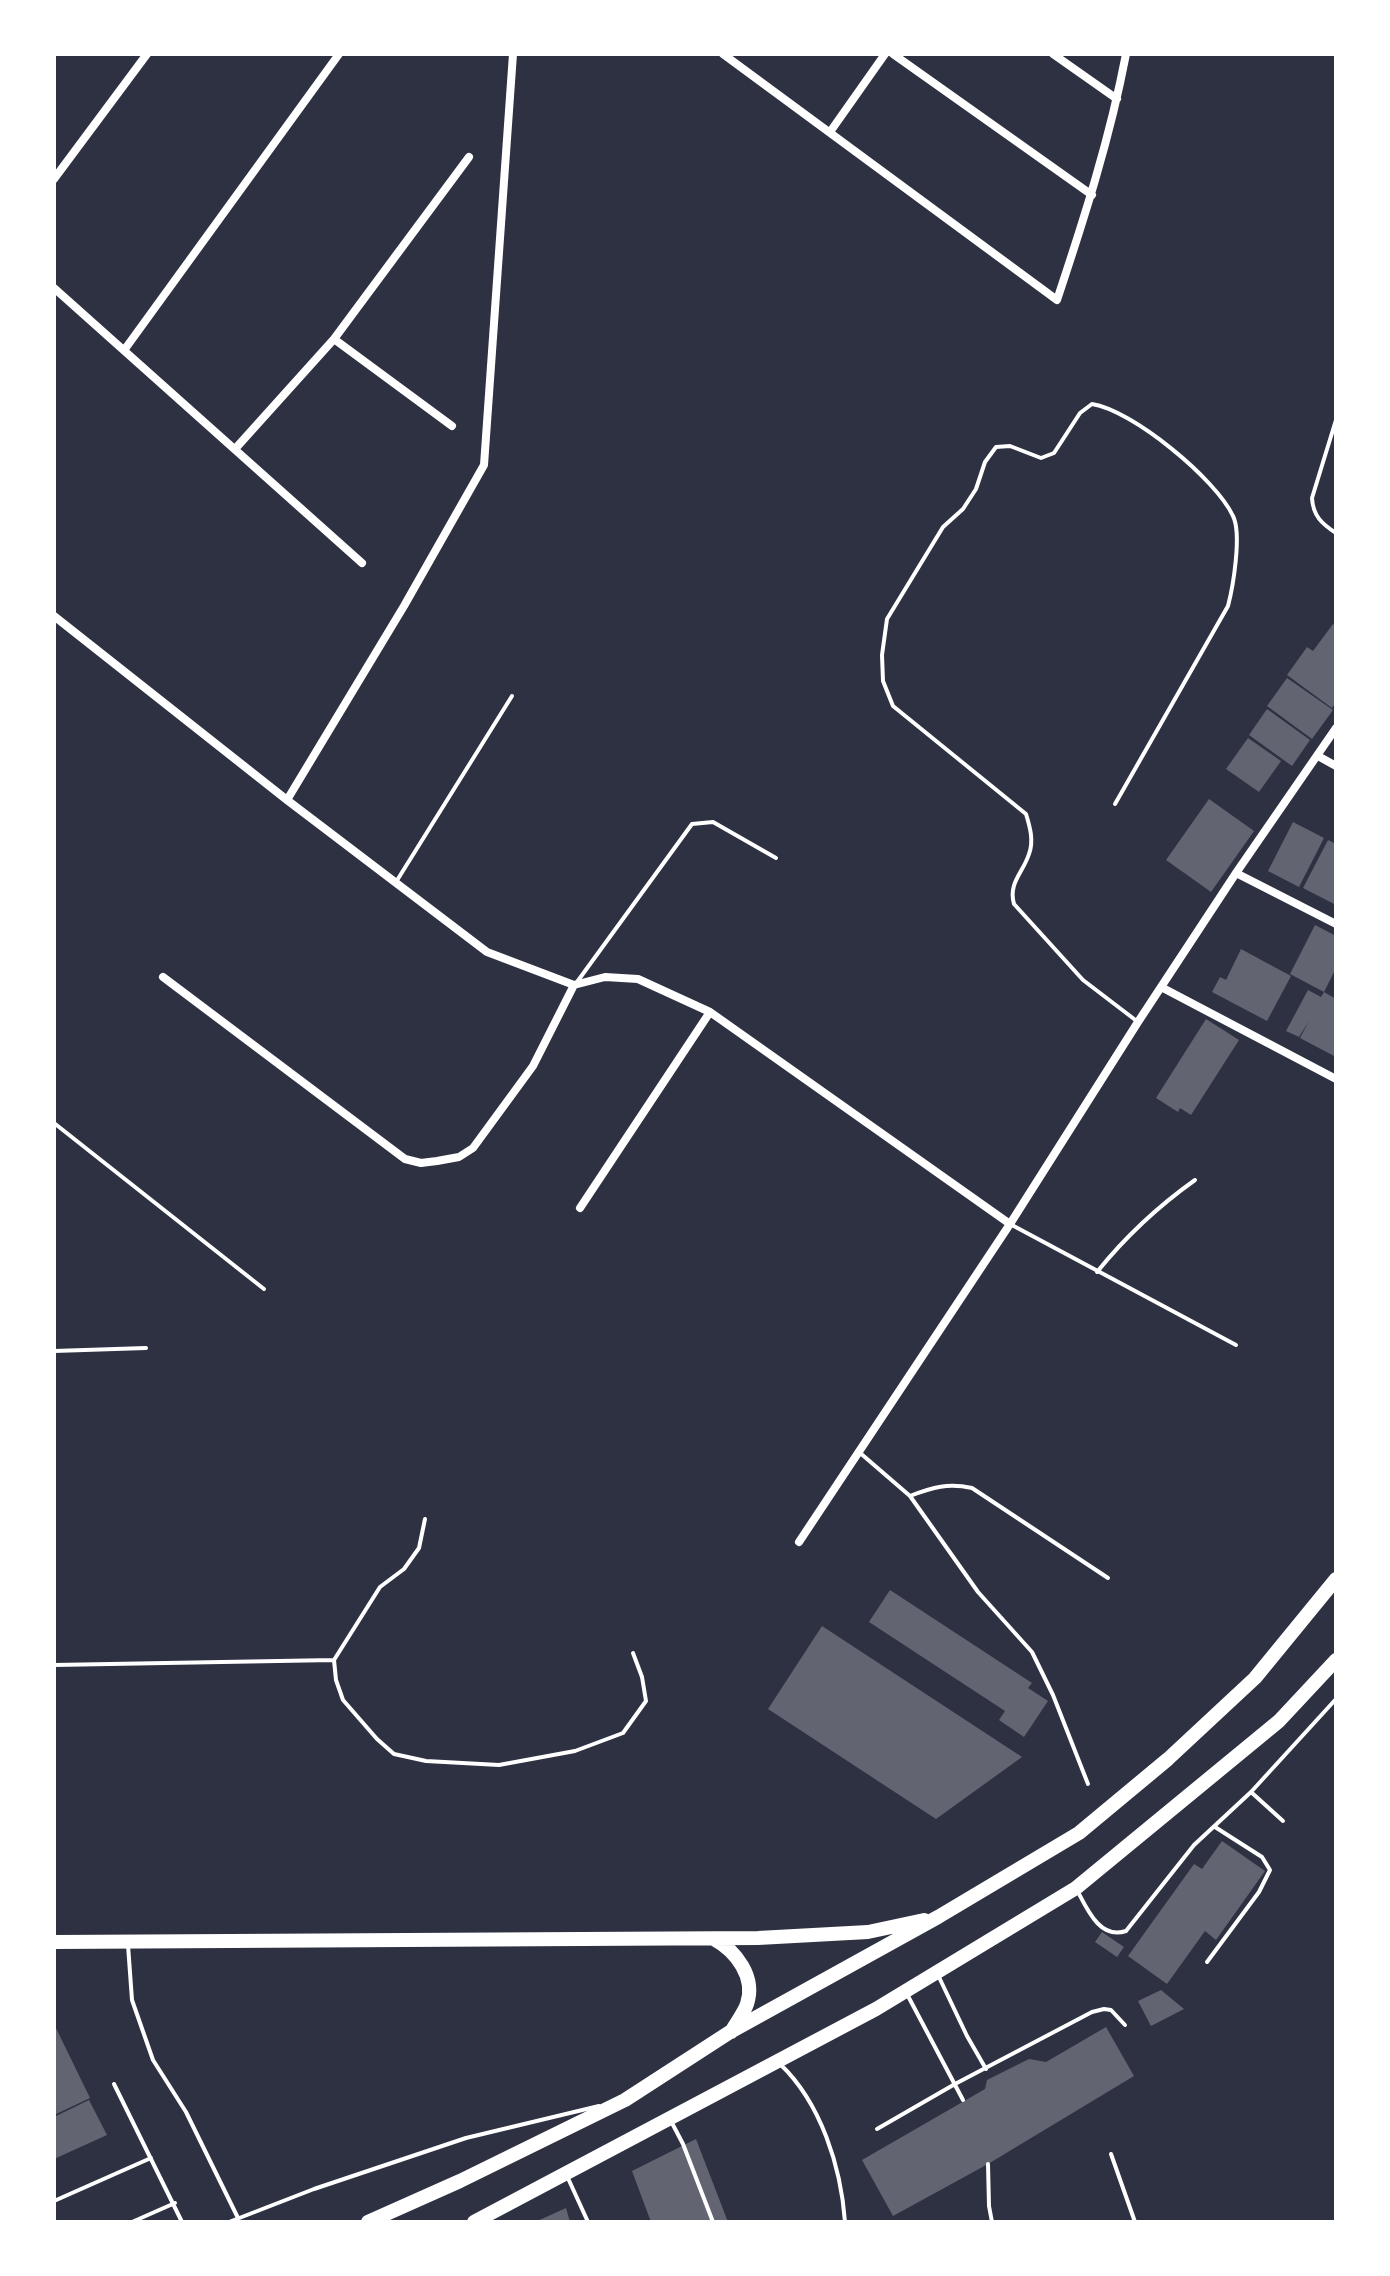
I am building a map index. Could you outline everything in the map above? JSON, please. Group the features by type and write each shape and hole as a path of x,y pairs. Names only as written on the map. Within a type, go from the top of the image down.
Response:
{"highway":[{"path":"368,2222 460,2181 625,2100 730,2032 938,1917 1079,1833 1168,1759 1255,1678 1336,1579"},
{"path":"474,2222 906,1992 1076,1888 1279,1721 1336,1660"},
{"path":"54,1942 714,1939 868,1932 938,1917"},
{"path":"714,1939 733,1952 748,1982 747,2004 730,2032"}],"street":[{"path":"54,179 147,54"},
{"path":"125,349 339,54"},
{"path":"287,800 404,606 484,465 513,54"},
{"path":"723,54 1057,300 1092,195 1126,54"},
{"path":"830,132 885,54"},
{"path":"893,54 1092,195"},
{"path":"1053,54 1117,99"},
{"path":"235,449 334,339 469,157"},
{"path":"54,288 362,563"},
{"path":"334,339 452,426"},
{"path":"54,616 394,884 487,952 574,985 605,977 638,979 710,1012 1010,1224"},
{"path":"799,1542 1010,1224 1236,873 1336,728"},
{"path":"1318,756 1336,766"},
{"path":"1236,873 1336,924"},
{"path":"163,977 405,1159 421,1163 459,1157 473,1148 533,1066 574,985"},
{"path":"1161,987 1336,1079"},
{"path":"580,1208 710,1012"}],"lane":[{"path":"1115,804 1228,606 1234,584 1238,536 1234,516 1187,459 1108,406 1092,404 1080,413 1054,453 1041,458 1010,446 996,447 985,462 976,489 963,509 943,527 887,619 882,655 883,681 893,706 1026,814 1031,846 1029,856 1013,883 1011,895 1014,904 1083,980 1138,1022"},
{"path":"1336,420 1312,498 1313,510 1320,521 1336,533"},
{"path":"394,884 512,696"},
{"path":"574,985 692,824 713,822 776,858"},
{"path":"54,1123 264,1289"},
{"path":"1097,1272 1122,1241 1156,1208 1195,1180"},
{"path":"1010,1224 1236,1345"},
{"path":"54,1351 146,1348"},
{"path":"858,1451 910,1496 978,1592 1032,1652 1053,1695 1088,1784"},
{"path":"910,1496 936,1486 954,1484 972,1488 1108,1578"},
{"path":"425,1519 419,1548 404,1569 380,1587 334,1660 336,1680 343,1700 394,1754 426,1761 499,1765 575,1751 623,1733 646,1701 642,1677 633,1653"},
{"path":"54,1665 334,1660"},
{"path":"1076,1888 1089,1913 1103,1928 1111,1933 1126,1931 1194,1845 1251,1792 1336,1699"},
{"path":"1251,1792 1283,1821"},
{"path":"1207,1962 1259,1892 1270,1870 1262,1857 1215,1827"},
{"path":"128,1942 132,2000 153,2060 186,2112 238,2218"},
{"path":"937,1974 986,2069"},
{"path":"906,1992 963,2100"},
{"path":"877,2129 1092,2012 1111,2010 1125,2025"},
{"path":"776,2060 797,2080 817,2116 842,2188 845,2222"},
{"path":"114,2084 182,2222"},
{"path":"229,2222 466,2138 625,2100"},
{"path":"669,2117 683,2144 713,2222"},
{"path":"1111,2154 1135,2222"},
{"path":"54,2201 151,2158"},
{"path":"988,2164 992,2222"},
{"path":"566,2173 588,2222"},
{"path":"132,2222 175,2203"}],"building":[{"path":"1333,624 1336,626 1336,702 1332,708 1287,675 1307,647 1313,651"},
{"path":"1287,678 1333,710 1312,739 1267,706"},
{"path":"1267,709 1310,740 1292,766 1249,735"},
{"path":"1248,738 1281,761 1259,792 1226,769"},
{"path":"1209,799 1254,831 1211,892 1166,860"},
{"path":"1293,822 1324,838 1299,887 1268,871"},
{"path":"1328,840 1336,844 1336,905 1303,888"},
{"path":"1315,925 1336,936 1336,968 1324,992 1290,974"},
{"path":"1241,949 1291,976 1267,1021 1212,992 1220,977 1226,980"},
{"path":"1308,990 1321,997 1324,992 1336,999 1334,1056 1300,1038 1309,1021 1299,1037 1286,1031"},
{"path":"1206,1019 1239,1040 1191,1115 1180,1108 1178,1112 1156,1098"},
{"path":"890,1590 1032,1683 1028,1688 1048,1701 1024,1737 999,1720 1005,1711 869,1622"},
{"path":"822,1626 1022,1757 936,1819 768,1709"},
{"path":"1222,1841 1265,1871 1216,1940 1205,1931 1167,1984 1128,1956 1194,1864 1202,1869"},
{"path":"1102,1932 1124,1947 1117,1957 1095,1942"},
{"path":"1161,1990 1184,2009 1151,2026 1138,2001"},
{"path":"54,2024 90,2098 54,2115"},
{"path":"1106,2027 1134,2076 988,2164 893,2216 862,2160 985,2089 987,2080 1029,2059 1046,2062"},
{"path":"89,2100 107,2135 54,2159 54,2117"},
{"path":"696,2139 728,2222 651,2222 632,2171"},
{"path":"566,2208 570,2222 535,2222"}]}
